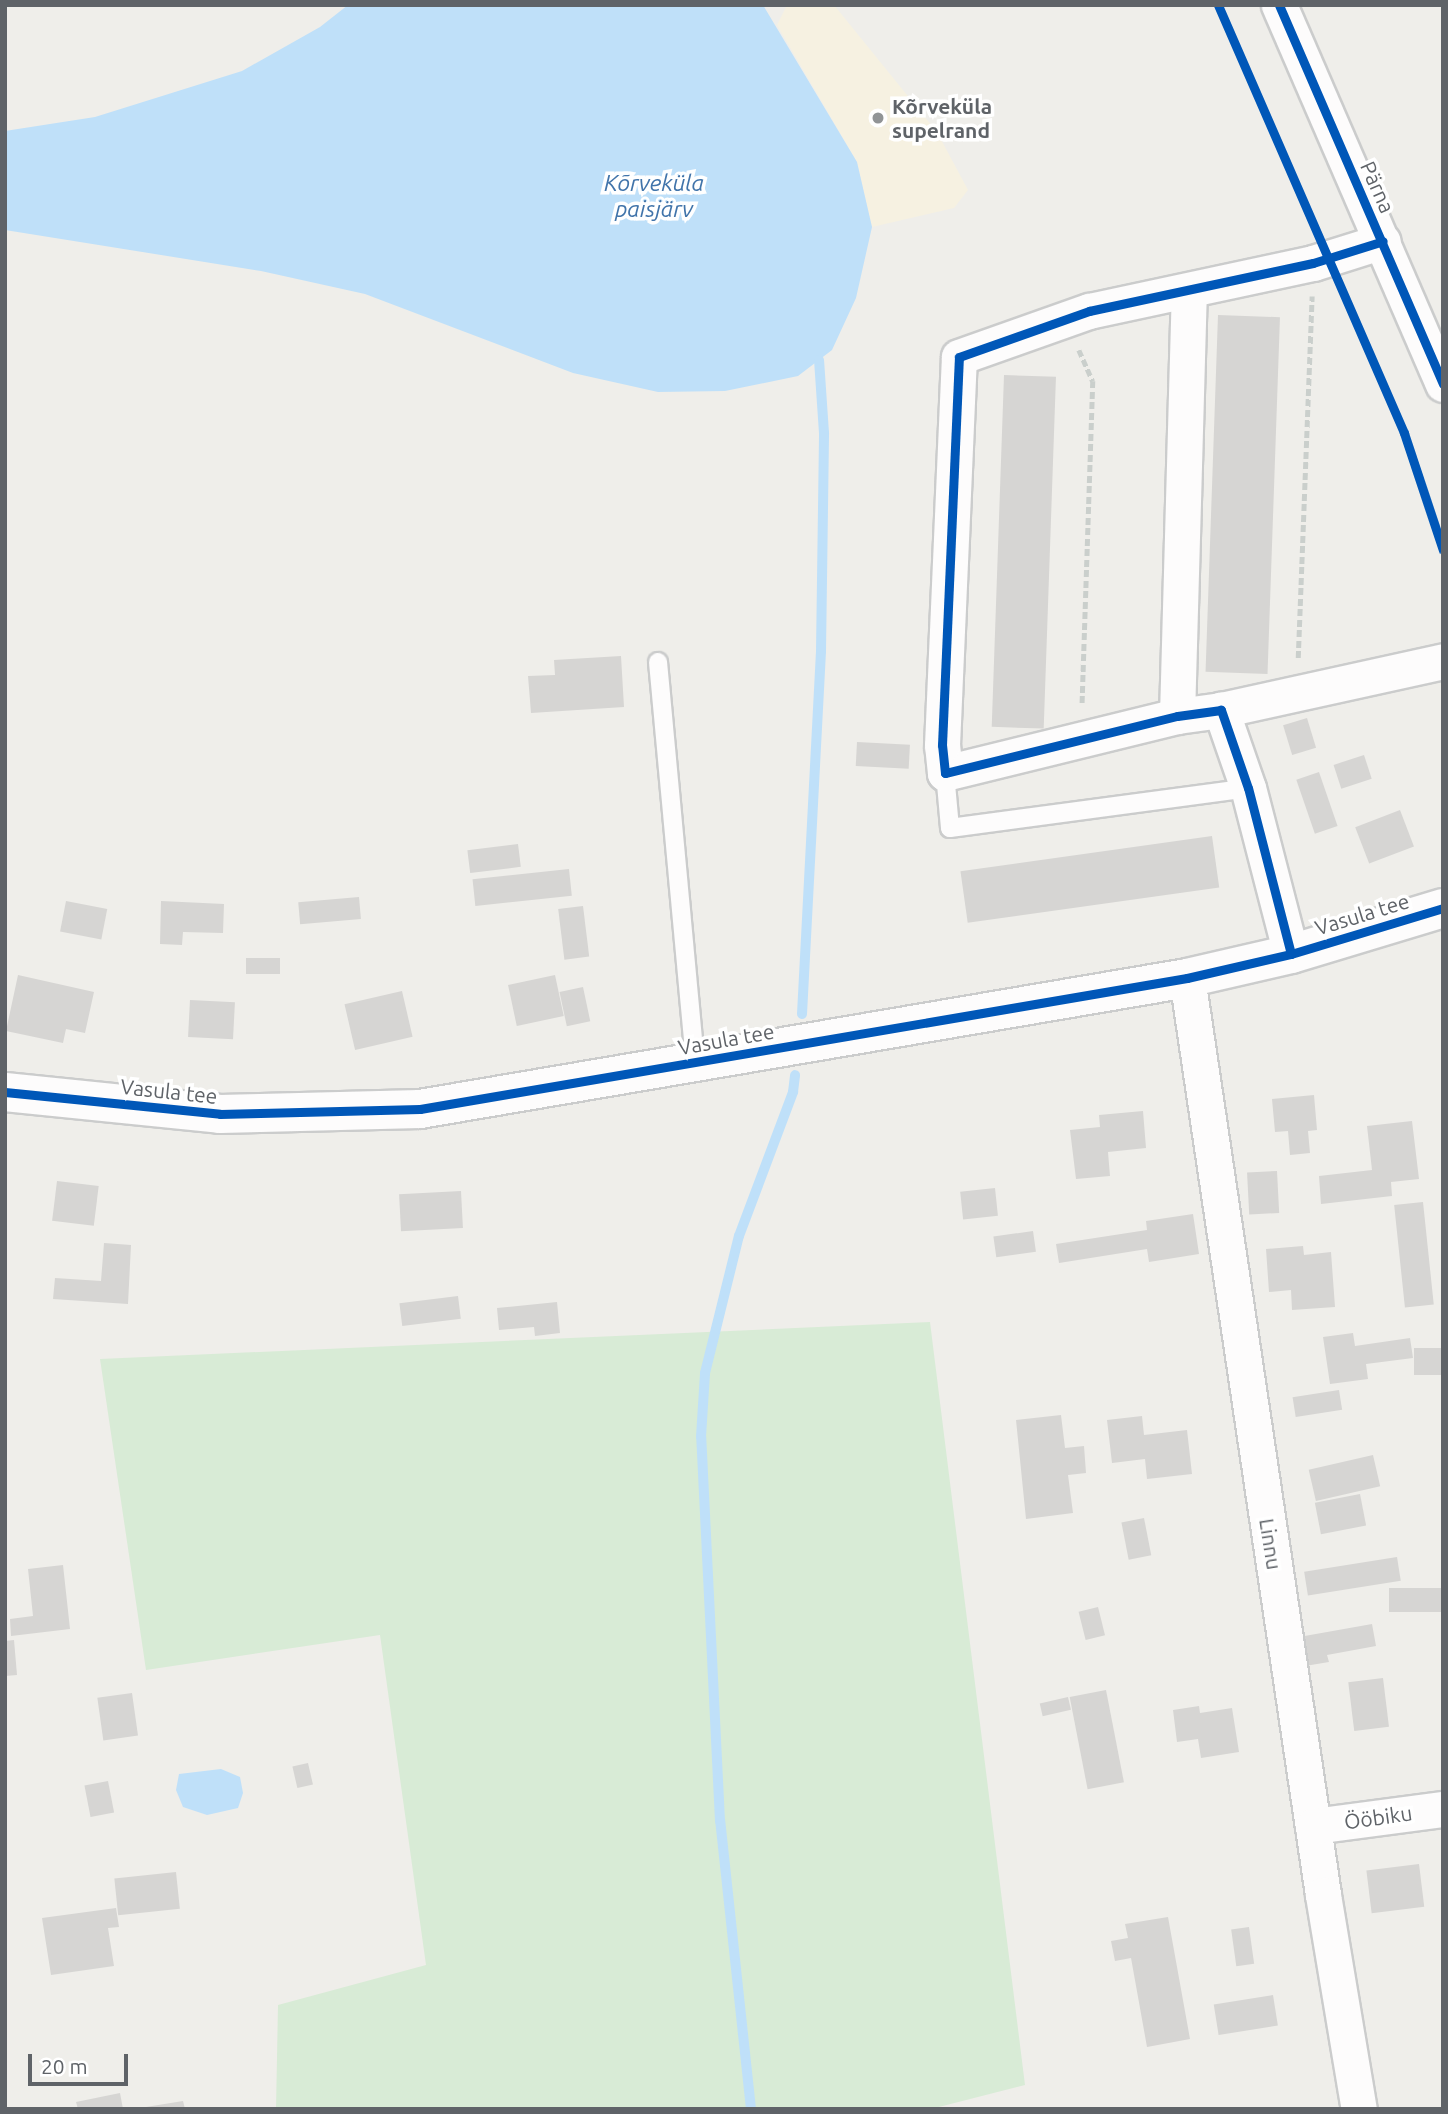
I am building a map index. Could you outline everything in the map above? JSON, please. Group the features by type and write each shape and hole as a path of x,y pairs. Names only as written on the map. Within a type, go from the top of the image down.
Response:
{"street":[{"name":"Pärna","path":"1279,5 1443,384"},
{"path":"1383,241 1313,263 1058,320 958,357 942,745 945,773 1178,716 1221,710 1297,690 1443,661"},
{"path":"1178,716 1189,292"},
{"path":"1221,710 1248,788 1291,954"},
{"name":"Vasula tee","path":"5,1092 219,1114 328,1114 420,1109 1187,978 1291,954 1443,908"},
{"name":"Linnu","path":"1187,978 1313,1826 1359,2109"},
{"name":"Ööbiku","path":"1313,1826 1443,1809"}],"lane":[{"path":"658,662 695,1062"},
{"path":"945,773 950,828 1248,788"}],"path":[{"path":"1297,690 1313,263"},
{"path":"1058,320 1086,360 1093,381 1080,741"}],"green space":[{"path":"930,1322 1025,2085 931,2109 276,2109 278,2005 426,1965 380,1635 146,1670 100,1359"}],"sand":[{"name":"Kõrveküla supelrand","path":"787,5 834,5 937,132 968,190 954,208 872,227 857,162 777,25"}],"water":[{"name":"Kõrveküla paisjärv","path":"348,5 763,5 857,162 872,227 856,298 832,350 798,376 725,391 658,392 573,373 365,294 261,271 5,230 5,131 95,117 242,71 320,27"},
{"path":"221,1769 240,1777 243,1793 238,1808 207,1815 183,1807 176,1790 179,1774"}],"building":[{"path":"1218,315 1280,317 1268,674 1206,672"},
{"path":"1004,375 1056,377 1044,729 992,727"},
{"path":"621,656 624,707 531,713 528,676 555,675 554,660"},
{"path":"1307,718 1316,748 1292,755 1283,725"},
{"path":"857,742 910,745 909,769 856,766"},
{"path":"1364,755 1372,779 1341,789 1334,765"},
{"path":"1319,772 1338,826 1315,834 1296,780"},
{"path":"1400,810 1414,846 1369,864 1355,827"},
{"path":"1212,836 1219,887 968,923 960,871"},
{"path":"518,844 521,867 470,873 467,850"},
{"path":"569,869 572,896 475,906 473,879"},
{"path":"359,897 361,919 300,924 298,902"},
{"path":"66,901 107,909 101,939 60,931"},
{"path":"161,901 224,904 223,933 183,932 182,945 160,944"},
{"path":"583,906 589,957 564,960 558,909"},
{"path":"246,958 280,958 280,974 246,974"},
{"path":"18,975 94,992 85,1033 66,1029 63,1043 6,1031"},
{"path":"555,975 564,1016 517,1026 508,985"},
{"path":"583,987 590,1021 567,1026 560,992"},
{"path":"402,991 413,1037 355,1050 345,1004"},
{"path":"190,1000 235,1002 233,1039 188,1037"},
{"path":"1314,1095 1317,1130 1308,1131 1310,1153 1290,1155 1288,1131 1275,1132 1272,1099"},
{"path":"1143,1111 1146,1148 1108,1152 1110,1176 1076,1179 1070,1130 1100,1127 1099,1115"},
{"path":"1412,1121 1419,1179 1391,1182 1392,1196 1321,1204 1319,1176 1372,1170 1367,1126"},
{"path":"1277,1171 1279,1213 1249,1215 1247,1173"},
{"path":"57,1181 99,1186 94,1226 52,1221"},
{"path":"995,1188 998,1216 963,1220 960,1192"},
{"path":"461,1191 463,1228 401,1231 399,1194"},
{"path":"1423,1202 1434,1304 1405,1307 1394,1205"},
{"path":"1193,1214 1199,1254 1149,1262 1147,1249 1059,1263 1056,1244 1147,1230 1146,1221"},
{"path":"1033,1231 1036,1252 996,1257 993,1237"},
{"path":"104,1243 131,1245 128,1304 53,1299 55,1278 101,1281"},
{"path":"1303,1246 1304,1255 1331,1252 1335,1307 1292,1310 1291,1290 1269,1292 1266,1249"},
{"path":"458,1296 461,1319 402,1326 399,1303"},
{"path":"557,1302 560,1333 535,1336 534,1327 499,1330 497,1308"},
{"path":"1353,1333 1355,1346 1410,1338 1413,1358 1366,1364 1368,1379 1330,1384 1323,1337"},
{"path":"1414,1348 1443,1348 1443,1375 1414,1375"},
{"path":"1339,1390 1342,1410 1296,1417 1293,1397"},
{"path":"1061,1415 1065,1448 1084,1446 1086,1473 1068,1475 1073,1513 1026,1519 1016,1420"},
{"path":"1142,1416 1144,1435 1187,1430 1192,1474 1147,1479 1145,1459 1112,1463 1107,1420"},
{"path":"1373,1455 1380,1486 1316,1501 1309,1470"},
{"path":"1360,1494 1366,1525 1321,1534 1315,1503"},
{"path":"1144,1518 1151,1555 1129,1560 1121,1522"},
{"path":"1397,1557 1401,1581 1308,1595 1304,1572"},
{"path":"63,1565 70,1629 11,1636 10,1619 33,1616 28,1569"},
{"path":"1389,1588 1443,1588 1443,1612 1389,1612"},
{"path":"1098,1607 1105,1635 1086,1640 1079,1612"},
{"path":"1372,1624 1376,1646 1327,1655 1329,1662 1305,1666 1299,1637"},
{"path":"14,1640 17,1675 5,1676 5,1641"},
{"path":"1383,1678 1389,1727 1354,1731 1348,1682"},
{"path":"1106,1690 1124,1782 1088,1789 1070,1697"},
{"path":"132,1693 138,1736 103,1740 97,1698"},
{"path":"1068,1697 1071,1710 1043,1716 1040,1704"},
{"path":"1199,1706 1200,1713 1232,1708 1239,1752 1201,1758 1198,1739 1177,1742 1173,1710"},
{"path":"308,1763 313,1784 297,1788 292,1767"},
{"path":"108,1781 114,1812 91,1817 84,1786"},
{"path":"1419,1864 1424,1907 1372,1913 1366,1870"},
{"path":"176,1872 180,1909 118,1915 114,1878"},
{"path":"116,1908 119,1927 108,1928 114,1966 51,1975 42,1918"},
{"path":"1168,1917 1190,2039 1147,2047 1131,1958 1115,1961 1111,1941 1128,1938 1125,1924"},
{"path":"1249,1927 1254,1964 1236,1966 1231,1930"},
{"path":"1273,1995 1278,2026 1219,2035 1214,2004"},
{"path":"120,2093 123,2109 78,2109 76,2102"},
{"path":"183,2101 185,2109 146,2109 146,2107"}],"waterway":[{"path":"802,1014 821,651 824,433 819,360"},
{"path":"751,2109 720,1821 701,1437 705,1373 739,1236 793,1092 795,1075"}],"cycle path":[{"path":"1218,5 1404,433 1443,550"},
{"path":"1279,5 1443,384"},
{"path":"1291,954 1248,788 1221,710 1177,716 945,773 942,745 959,357 1089,311 1313,263 1383,241"},
{"path":"5,1092 220,1114 420,1109 1187,978 1291,954 1443,908"}],"place":[{"name":"Kõrveküla supelrand","path":"878,118"}]}
